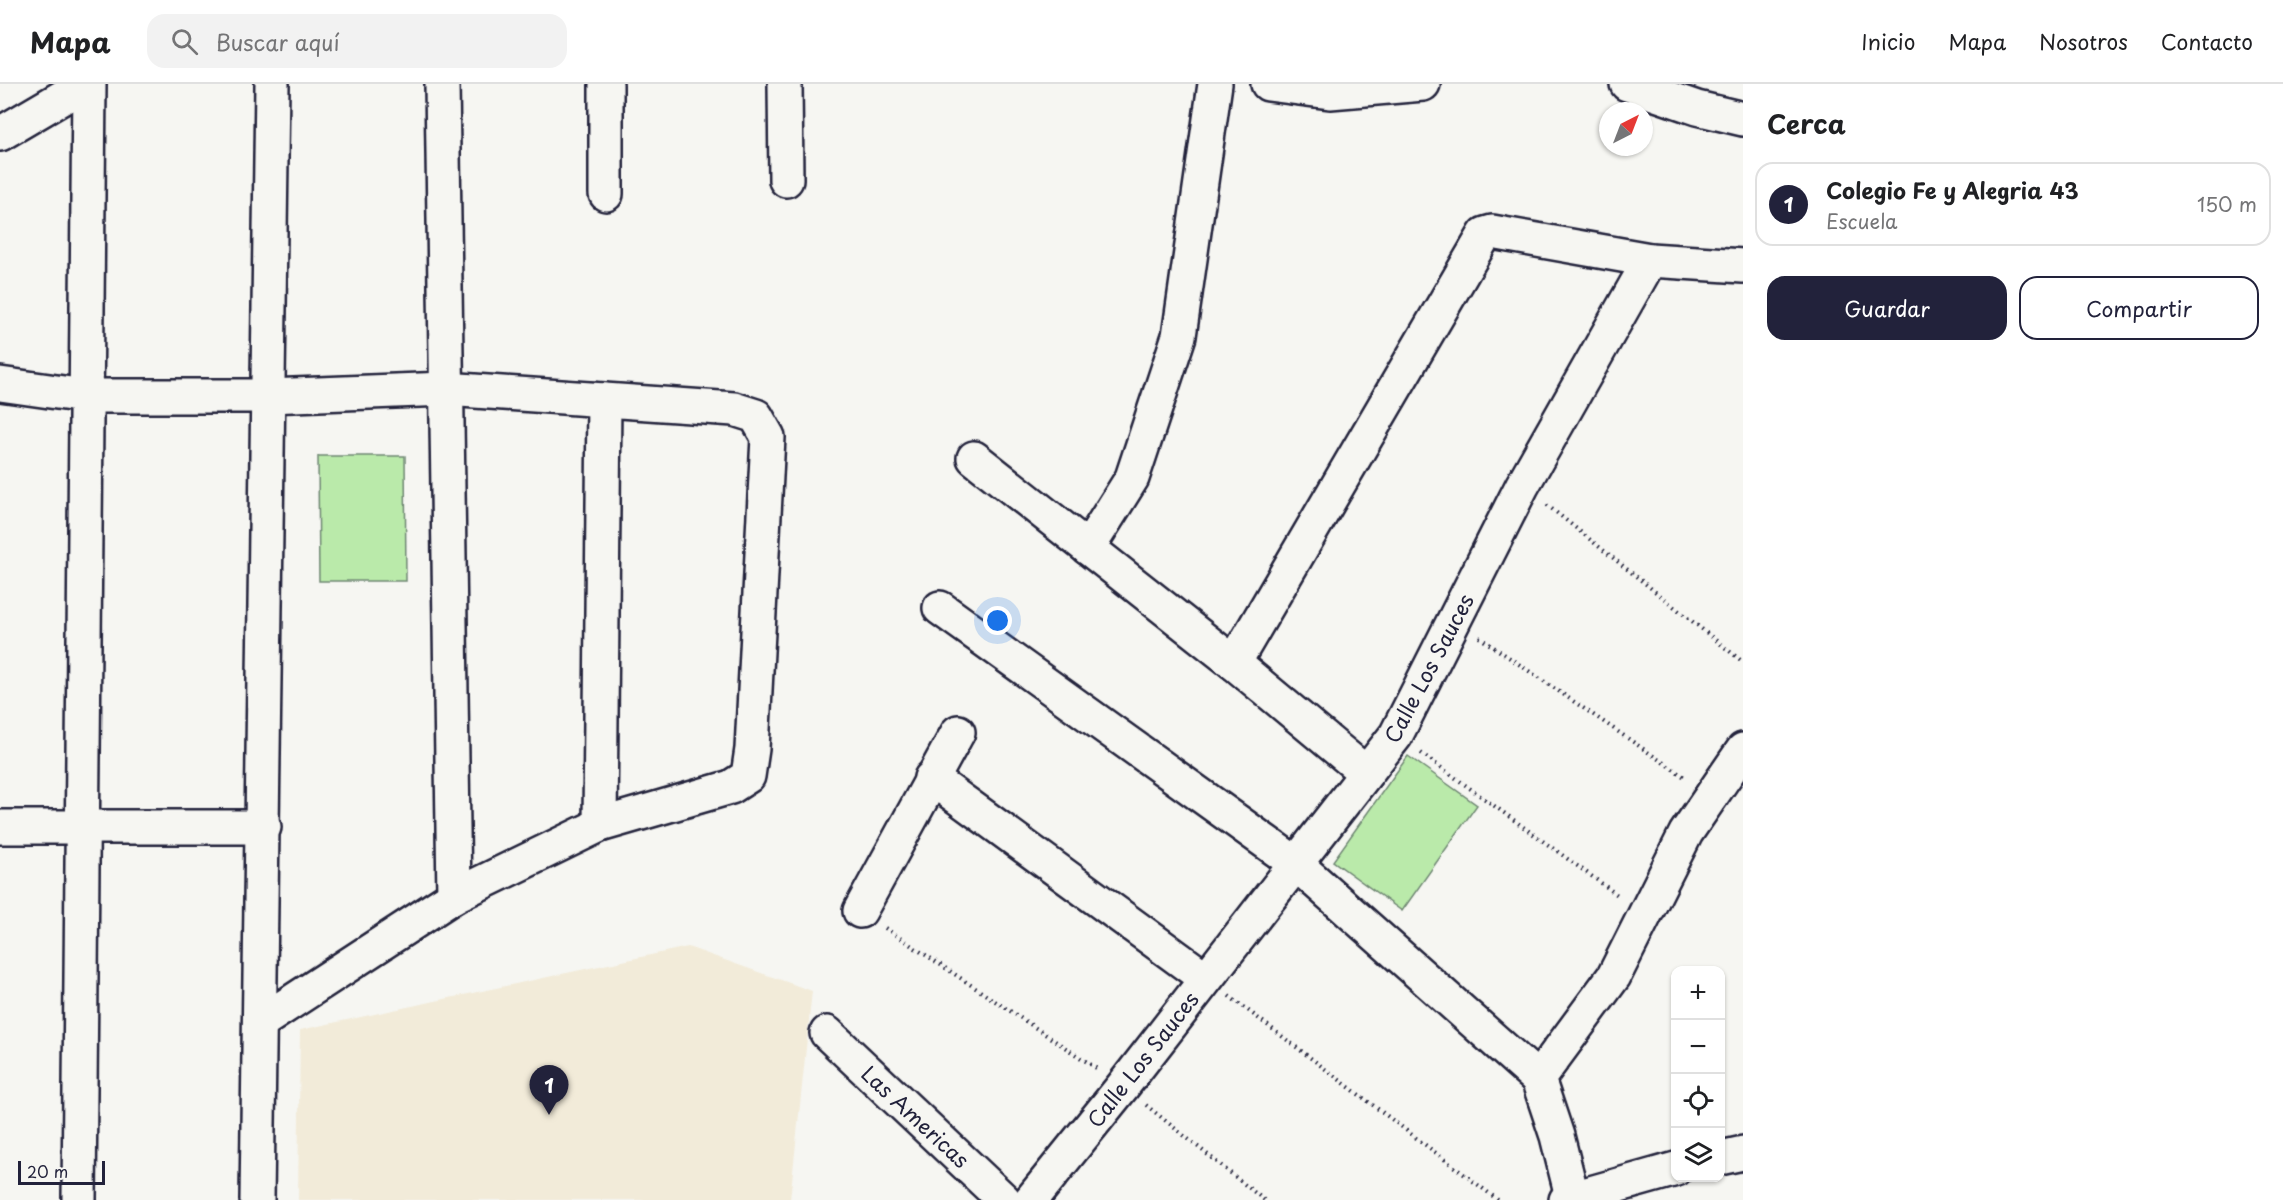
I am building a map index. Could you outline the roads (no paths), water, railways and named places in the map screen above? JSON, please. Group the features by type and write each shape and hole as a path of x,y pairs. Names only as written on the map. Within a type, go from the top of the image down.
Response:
{"street":[{"path":"0,134 87,84"},
{"path":"79,1200 87,84"},
{"path":"257,1200 264,827 272,84"},
{"path":"442,84 454,896"},
{"path":"606,84 606,194"},
{"path":"785,84 786,180"},
{"path":"1088,548 1132,478 1179,336 1215,84"},
{"path":"1268,84 1330,92 1423,84"},
{"path":"1627,84 1697,108 1743,119"},
{"path":"1234,663 1485,234 1492,232 1650,260 1743,266"},
{"name":"Calle Los Sauces","path":"1031,1200 1123,1086 1396,735 1522,486 1650,260"},
{"path":"0,384 85,396 268,396 446,389 734,409 756,416 768,437 752,749 748,776 731,787 600,825 454,896 261,1022"},
{"path":"600,825 604,400"},
{"path":"974,458 1234,663 1366,773"},
{"path":"940,608 1295,863 1538,1079 1557,1136 1569,1198 1616,1193 1671,1172"},
{"path":"860,911 958,732"},
{"path":"1538,1079 1614,976 1686,833 1743,750"},
{"path":"931,778 1205,978"},
{"path":"0,827 264,827"},
{"name":"Las Americas","path":"827,1033 1004,1200"},
{"path":"1725,1157 1743,1153"}],"place":[{"name":"Colegio Fe y Alegria 43","path":"549,1115"}]}
